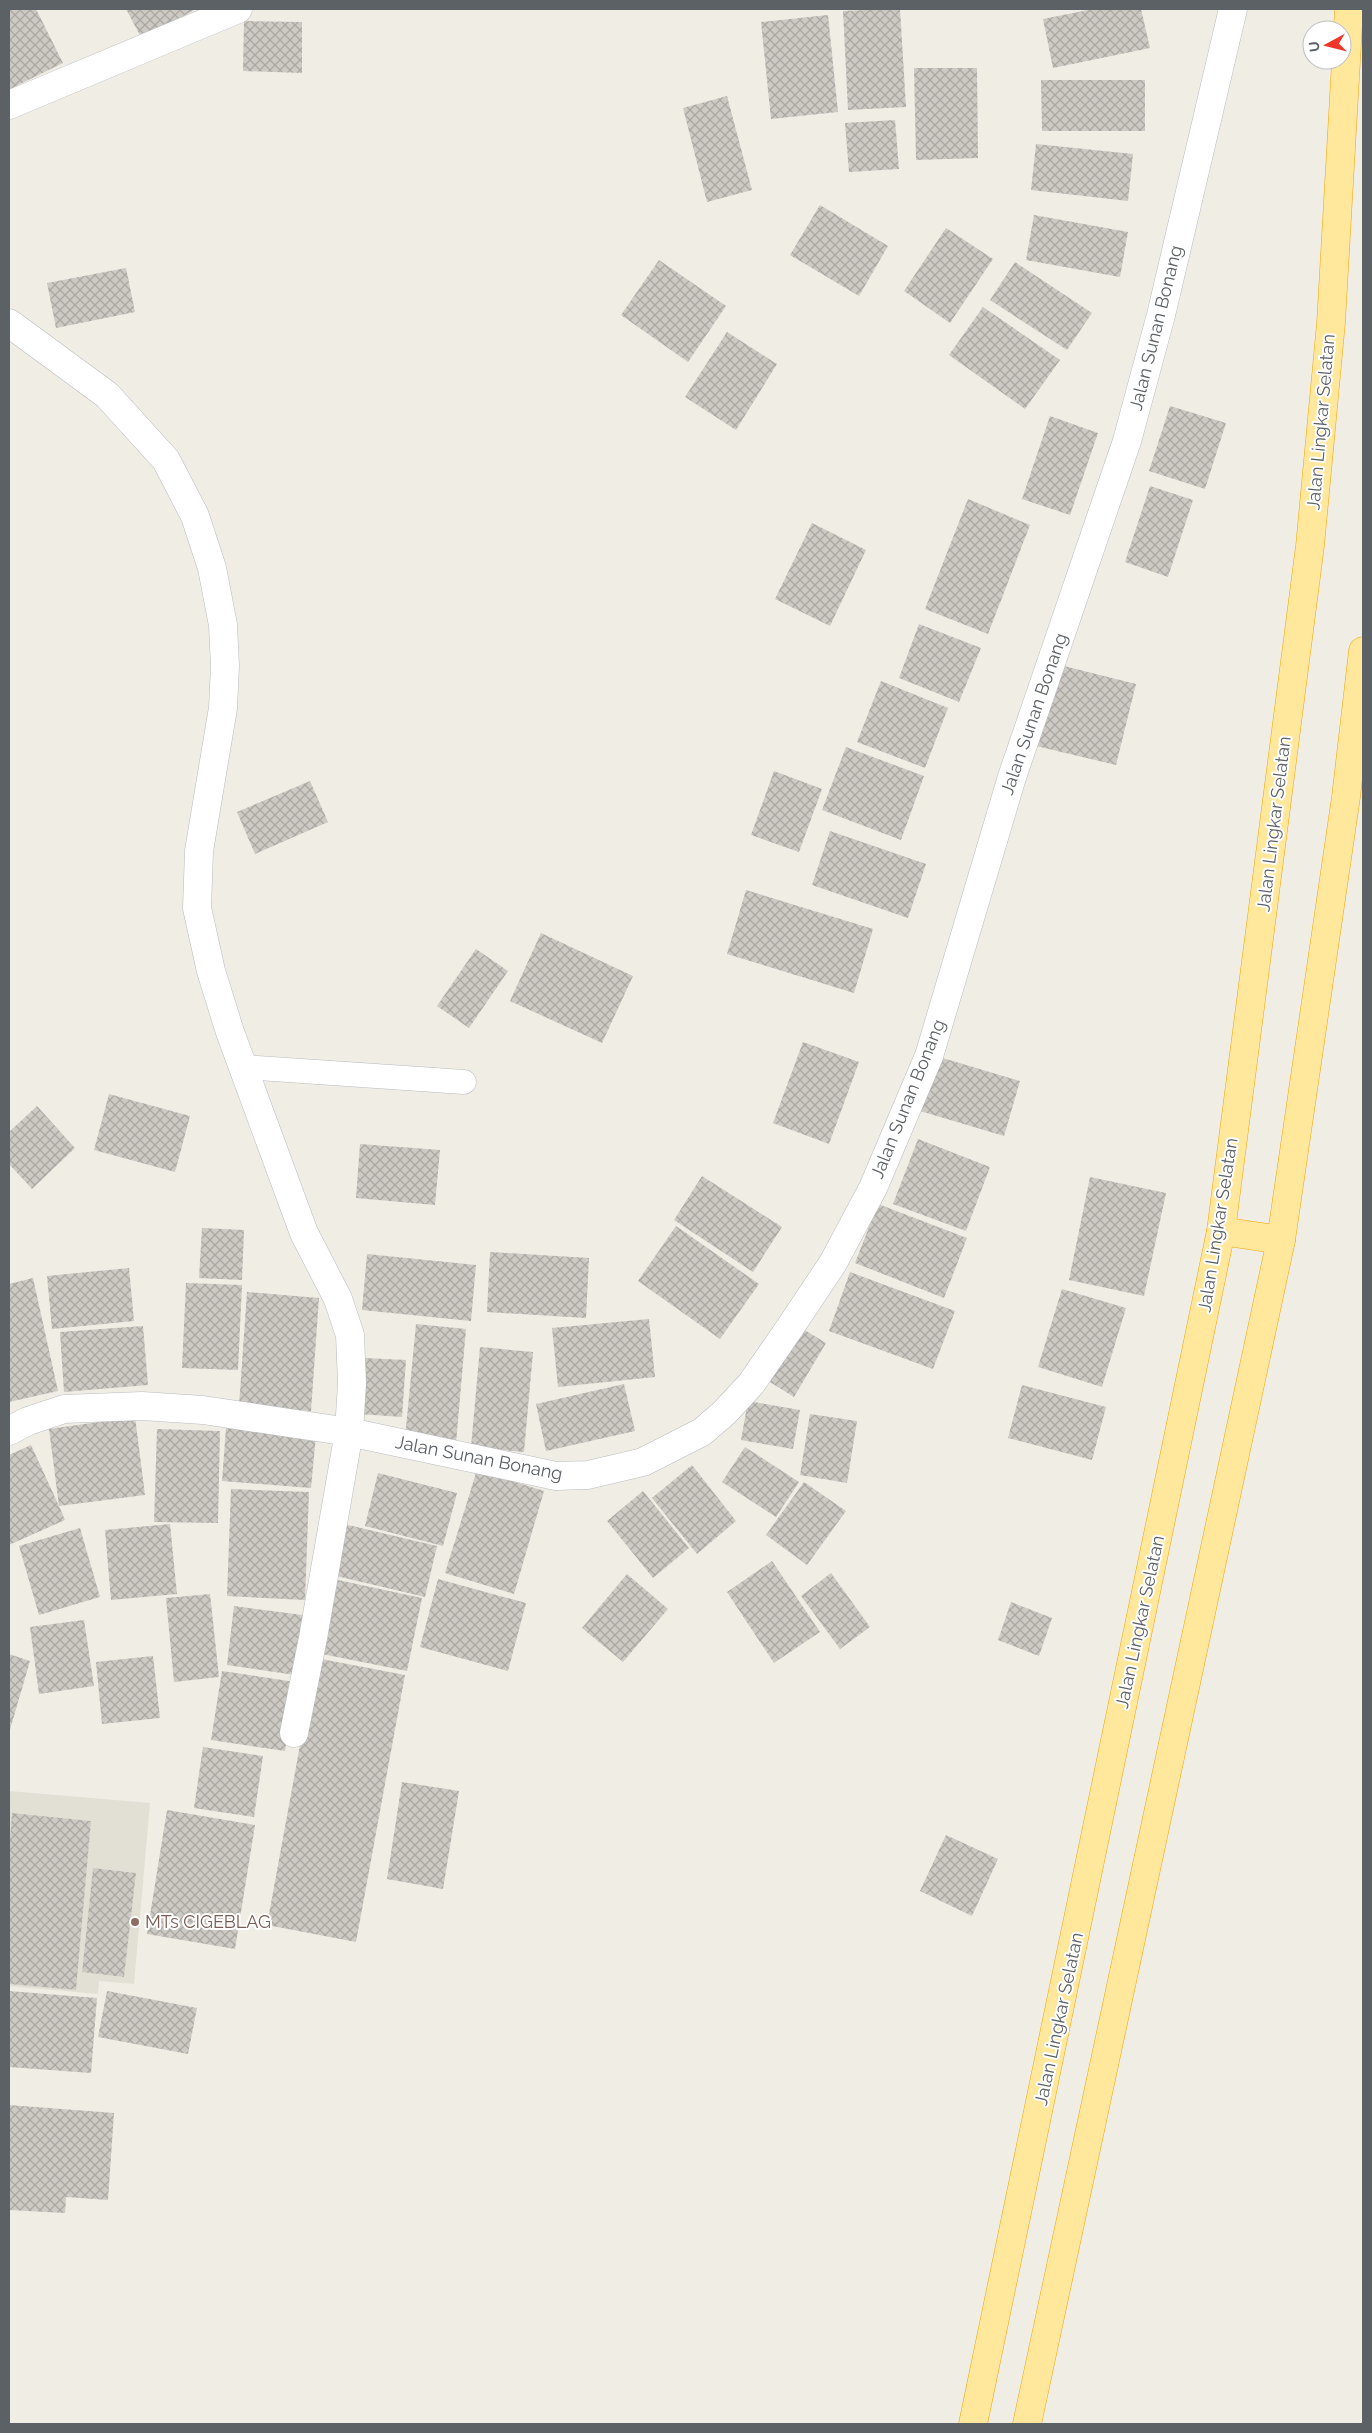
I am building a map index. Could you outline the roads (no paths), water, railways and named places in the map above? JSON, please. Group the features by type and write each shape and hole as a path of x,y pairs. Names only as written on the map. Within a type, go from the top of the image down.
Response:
{"highway":[{"name":"Jalan Lingkar Selatan","path":"974,2424 1221,1231 1310,546 1330,323 1350,9"},
{"path":"1027,2424 1282,1240 1346,797 1363,650"},
{"path":"1221,1231 1282,1240"}],"street":[{"path":"9,105 238,9"},
{"name":"Jalan Sunan Bonang","path":"9,1430 28,1421 64,1409 142,1406 203,1410 349,1432 556,1476 588,1475 643,1462 702,1432 751,1384 833,1263 872,1188 929,1056 1012,776 1127,441 1162,315 1232,9"},
{"path":"9,323 107,395 166,460 194,516 212,568 224,625 223,708 199,851 197,908 211,971 230,1032 304,1233 338,1299 350,1334 352,1383 349,1432 313,1638 294,1733"}],"lane":[{"path":"244,1067 464,1082"}],"place":[{"name":"MTs CIGEBLAG","path":"135,1922"}]}
